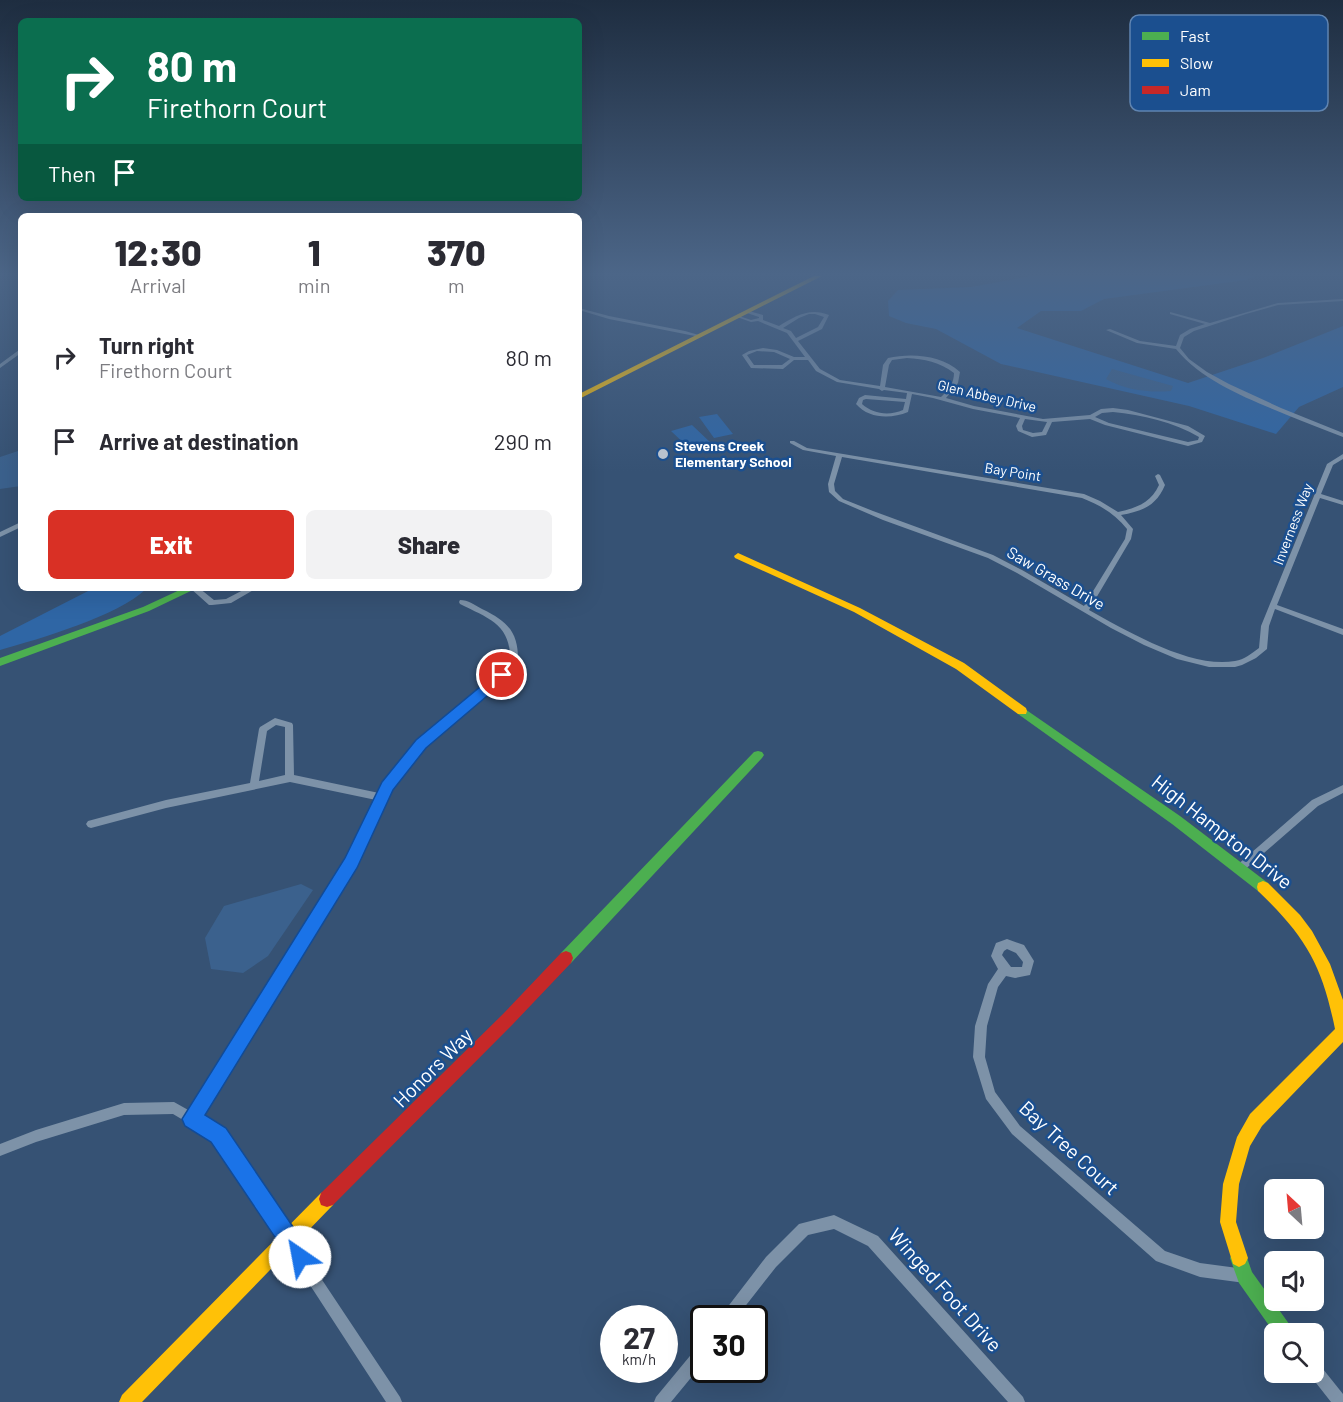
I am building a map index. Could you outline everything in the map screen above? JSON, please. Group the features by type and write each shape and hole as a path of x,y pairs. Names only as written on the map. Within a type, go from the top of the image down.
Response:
{"street":[{"path":"582,395 689,341"},
{"name":"Glen Abbey Drive","path":"798,341 825,376 839,381 943,398 1023,418 1050,421 1091,417 1101,411 1128,412 1186,427 1202,436 1200,441 1188,444 1107,424 1091,417"},
{"path":"1138,341 1178,348 1188,362 1216,381 1343,435"},
{"path":"1178,348 1180,341"},
{"path":"793,359 771,349 753,351 744,355 753,367 762,368 783,367 793,359 810,358"},
{"path":"785,354 804,351"},
{"path":"0,366 18,353"},
{"path":"882,388 886,365 890,359 916,358 943,363 957,372 958,379 955,385 943,398"},
{"path":"908,401 865,397 859,404 866,411 893,416 906,411 910,392"},
{"path":"1023,418 1019,426 1021,431 1032,435 1044,434 1050,421"},
{"name":"Bay Point","path":"792,442 805,449 1084,496 1118,514"},
{"name":"Saw Grass Drive","path":"840,454 831,484 832,492 841,500 993,557 1086,609 1132,638 1156,648 1197,661 1218,664 1233,664 1250,658 1263,649 1265,626 1274,606"},
{"name":"Inverness Way","path":"1274,606 1330,464 1343,456"},
{"path":"1086,609 1128,539 1130,529 1118,514 1137,510 1150,504 1158,495 1162,485 1158,476"},
{"path":"1317,495 1343,503"},
{"path":"0,535 18,526"},
{"name":"High Hampton Drive","path":"738,556 877,620 960,666 1176,820 1293,914 1323,958 1337,998 1343,1032 1256,1120 1244,1143 1231,1184 1228,1222 1245,1276 1278,1323"},
{"path":"0,662 146,609 186,591"},
{"path":"196,591 209,602 216,603 228,601 247,591"},
{"path":"192,1119 351,863 387,786 421,744 514,664 516,647 509,630 463,602"},
{"path":"1274,606 1343,632"},
{"path":"254,786 263,729 274,721 289,725 290,778"},
{"name":"Honors Way","path":"129,1402 508,1019 758,755"},
{"path":"91,824 166,804 290,778 382,797"},
{"path":"1239,869 1315,803 1343,789"},
{"name":"Bay Tree Court","path":"1005,970 993,984 981,1026 979,1057 990,1095 1016,1130 1161,1256 1200,1270 1245,1276"},
{"path":"0,1150 36,1136 124,1109 174,1108 219,1135 395,1402"},
{"name":"Winged Foot Drive","path":"738,1305 771,1262 804,1230 834,1222 873,1240 1018,1402"},
{"path":"660,1402 690,1367"},
{"path":"1324,1382 1340,1402"}],"shaded area":[{"path":"959,341 1059,341 1188,383 1304,341 1343,341 1343,387 1299,407 1276,434 1189,406 1001,364"},
{"path":"1112,369 1173,386 1171,391 1163,392 1129,388 1106,379"},
{"path":"717,414 733,434 714,438 699,417"},
{"path":"692,425 711,443 690,449 671,431"},
{"path":"18,451 18,486 0,489 0,457"},
{"path":"88,591 143,591 98,617 0,650 0,636"},
{"path":"301,884 313,890 268,956 243,973 211,969 205,938 224,906"}],"traffic: fast":[{"path":"0,662 146,609 185,591"},
{"path":"1022,711 1176,820 1263,887"},
{"path":"566,958 758,755"},
{"path":"1239,1258 1245,1277 1278,1323"}],"traffic: slow":[{"path":"582,395 689,341"},
{"path":"738,556 857,610 960,666 1022,711"},
{"path":"1239,1258 1228,1222 1231,1184 1243,1143 1256,1120 1343,1032 1326,969 1317,952 1295,920 1263,887"},
{"path":"129,1402 327,1199"}],"traffic: jam":[{"path":"327,1199 566,958"}],"place":[{"name":"Stevens Creek Elementary School","path":"663,454"}],"route":[{"path":"300,1257 219,1135 192,1119 351,863 387,786 421,744 502,675"}]}
